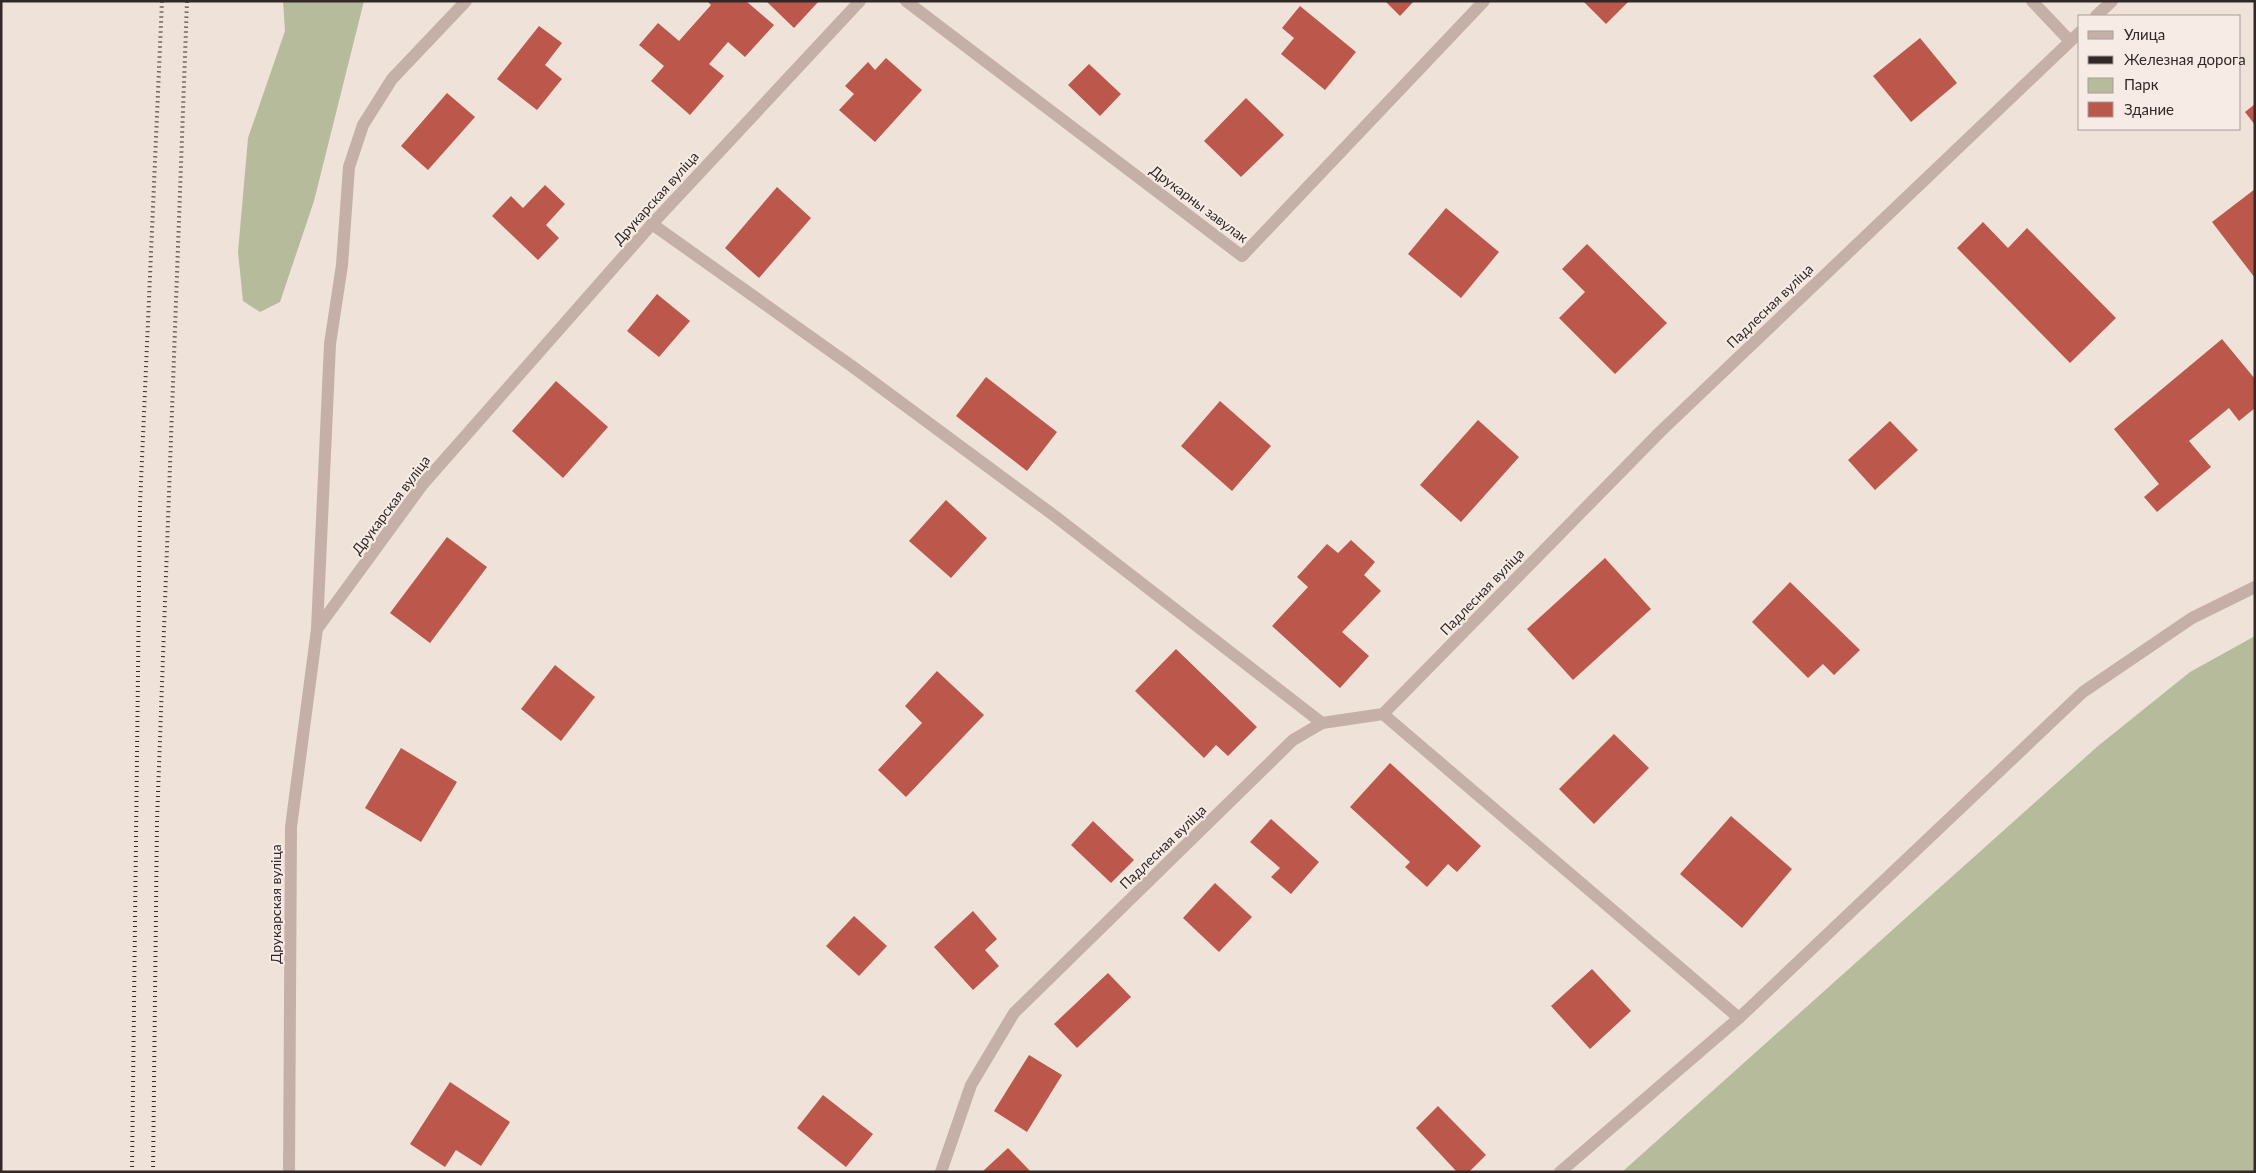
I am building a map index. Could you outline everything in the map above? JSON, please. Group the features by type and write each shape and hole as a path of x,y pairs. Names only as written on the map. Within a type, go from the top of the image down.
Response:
{"street":[{"path":"317,629 330,344 342,265 349,167 362,125 392,78 466,1"},
{"name":"Друкарская вуліца","path":"289,1172 291,827 317,629 423,484 652,224 860,1"},
{"name":"Друкарны завулак","path":"906,1 1242,256 1484,1"},
{"path":"2032,1 2070,41"},
{"path":"2097,15 2112,1"},
{"name":"Падлесная вуліца","path":"941,1172 971,1085 1014,1013 1293,740 1322,722 1383,714 1661,431 2078,34"},
{"path":"652,224 853,367 1056,517 1322,722"},
{"path":"1560,1172 1739,1018 2083,692 2192,618 2255,587"},
{"path":"1383,714 1739,1018"}],"green space":[{"path":"283,1 364,1 314,201 280,302 260,312 243,301 238,252 248,138 285,31"},
{"path":"2255,636 2255,1172 1622,1172 2098,746 2190,672"}],"building":[{"path":"707,1 746,1 774,25 745,57 728,42 709,64 724,76 690,115 651,81 664,66 639,45 658,23 679,41 711,5"},
{"path":"766,1 819,1 794,28"},
{"path":"1385,1 1414,1 1400,16"},
{"path":"1583,1 1629,1 1606,24"},
{"path":"1300,6 1356,52 1325,90 1281,54 1294,38 1282,28"},
{"path":"539,26 562,43 545,65 562,79 537,110 497,79"},
{"path":"1920,38 1957,83 1911,122 1873,76"},
{"path":"886,58 922,90 875,142 839,110 854,94 845,86 868,62 875,70"},
{"path":"1089,64 1121,94 1100,116 1068,85"},
{"path":"447,93 475,117 428,170 401,146"},
{"path":"1246,98 1284,135 1241,177 1204,141"},
{"path":"2255,104 2255,125 2245,112"},
{"path":"545,185 565,204 546,225 559,238 538,260 492,216 511,196 523,208"},
{"path":"777,187 811,218 759,278 725,248"},
{"path":"2255,189 2255,278 2212,222"},
{"path":"1446,208 1499,252 1461,298 1408,254"},
{"path":"1983,222 2008,248 2027,228 2116,318 2070,363 1957,248"},
{"path":"1587,244 1667,323 1615,374 1559,318 1585,292 1562,269"},
{"path":"657,294 690,321 659,357 627,331"},
{"path":"2222,339 2255,379 2255,408 2239,421 2229,408 2189,441 2211,467 2157,512 2144,497 2159,484 2114,429"},
{"path":"986,377 1057,432 1027,471 956,416"},
{"path":"556,381 608,427 563,478 512,431"},
{"path":"1220,401 1271,446 1232,491 1181,446"},
{"path":"1478,420 1519,457 1461,522 1420,485"},
{"path":"1890,421 1918,450 1875,490 1848,460"},
{"path":"946,500 987,538 951,578 909,541"},
{"path":"447,537 487,567 430,643 390,613"},
{"path":"1351,540 1375,562 1364,575 1381,591 1342,632 1369,656 1340,688 1272,626 1308,587 1297,577 1327,544 1338,553"},
{"path":"1605,558 1651,609 1573,680 1527,629"},
{"path":"1790,582 1860,650 1834,675 1823,664 1808,678 1752,622"},
{"path":"1176,649 1257,727 1228,756 1216,745 1204,758 1135,691"},
{"path":"555,665 595,697 561,741 521,709"},
{"path":"937,671 984,715 906,797 878,770 922,723 905,706"},
{"path":"1614,734 1649,768 1594,824 1559,789"},
{"path":"401,748 457,782 421,842 365,808"},
{"path":"1390,763 1481,846 1457,872 1448,864 1427,887 1405,867 1410,862 1350,807"},
{"path":"1731,816 1792,869 1742,928 1680,874"},
{"path":"1271,819 1319,862 1291,894 1271,877 1280,868 1250,842"},
{"path":"1093,821 1134,860 1111,883 1071,845"},
{"path":"1215,883 1252,917 1219,952 1183,918"},
{"path":"973,911 997,939 985,950 999,966 973,990 934,947"},
{"path":"854,916 887,946 859,976 826,946"},
{"path":"1592,969 1631,1011 1590,1049 1551,1006"},
{"path":"1108,973 1131,997 1077,1048 1054,1024"},
{"path":"1029,1055 1062,1075 1027,1132 994,1111"},
{"path":"450,1082 510,1122 481,1166 456,1150 445,1167 410,1144"},
{"path":"823,1095 873,1134 846,1167 797,1128"},
{"path":"1438,1106 1486,1155 1469,1172 1457,1172 1416,1128"},
{"path":"1008,1148 1031,1172 982,1172"}],"railway":[{"path":"132,1172 140,505 162,1"},
{"path":"153,1172 157,821 187,1"}]}
